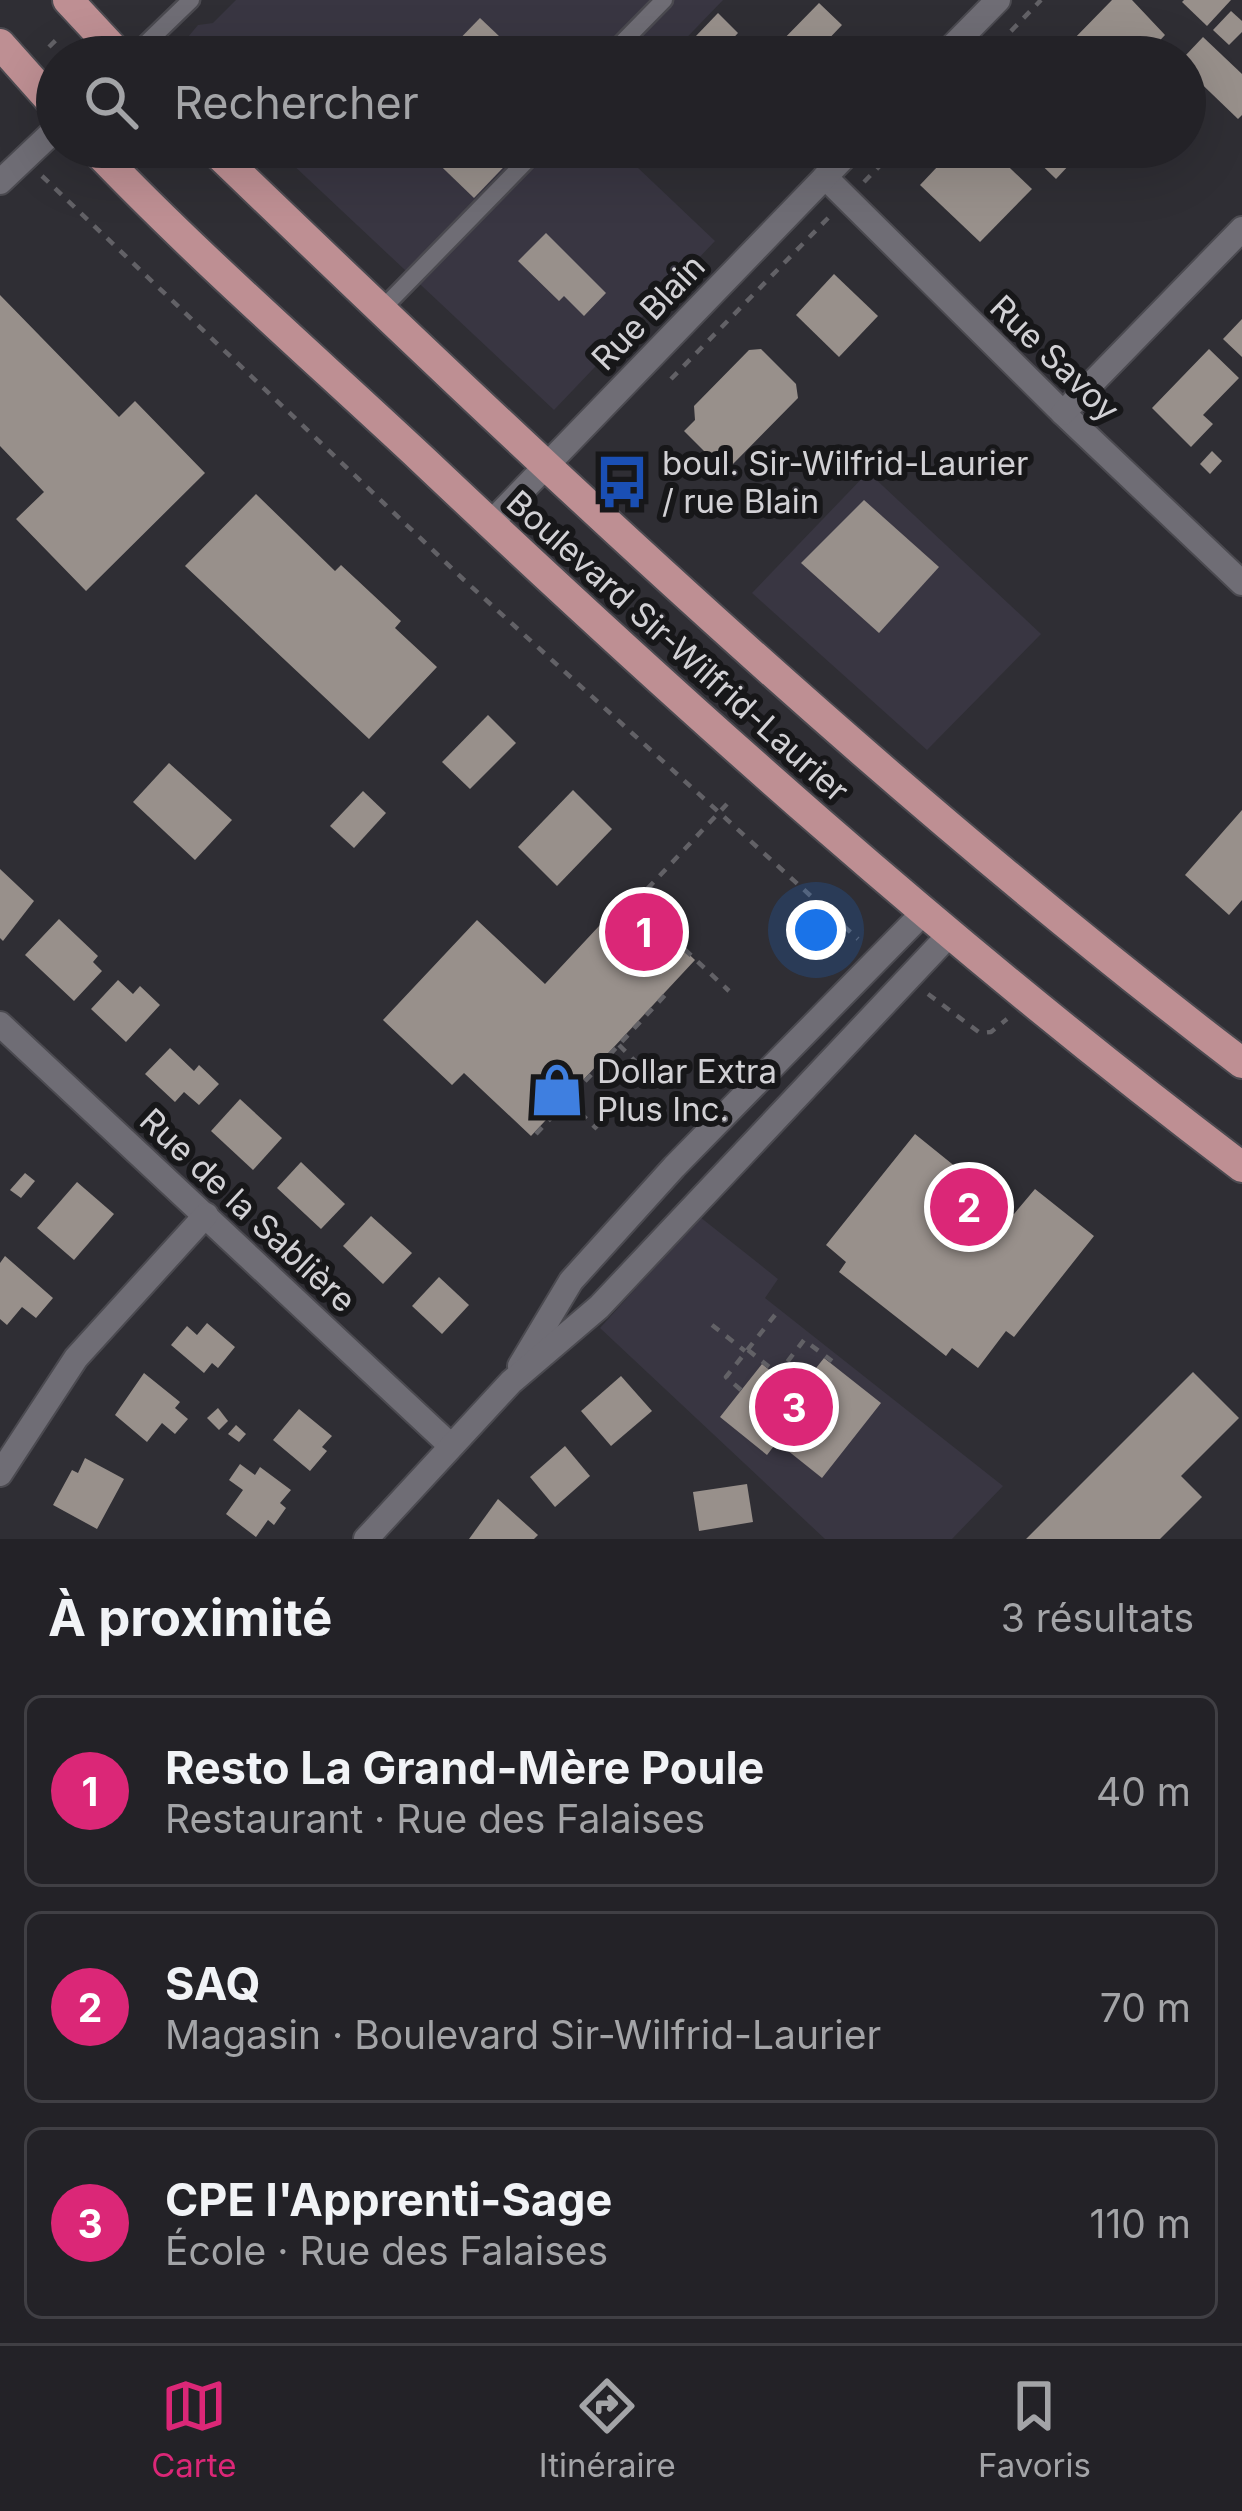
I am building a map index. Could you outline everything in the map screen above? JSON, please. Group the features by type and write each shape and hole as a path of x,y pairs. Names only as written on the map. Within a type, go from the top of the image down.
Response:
{"main road":[{"path":"68,15 94,36"},
{"path":"0,44 36,84"},
{"name":"Boulevard Sir-Wilfrid-Laurier","path":"115,168 647,671 950,934 1242,1167"},
{"name":"Boulevard Sir-Wilfrid-Laurier","path":"233,168 725,629 1001,868 1242,1063"}],"street":[{"path":"963,36 998,0"},
{"path":"0,182 36,147"},
{"name":"Rue Blain","path":"490,524 834,168"},
{"name":"Rue Savoy","path":"825,177 1242,583"},
{"path":"1063,413 1242,230"},
{"path":"511,1382 571,1281 689,1151 924,912"},
{"path":"366,1539 511,1382 599,1307 950,934"},
{"name":"Rue de la Sablière","path":"0,1024 450,1445"},
{"path":"0,1474 76,1358 206,1215"}],"lane":[{"path":"154,36 190,0"},
{"path":"629,36 664,0"},
{"path":"382,309 519,168"}],"path":[{"path":"1006,36 1041,0"},
{"path":"24,158 463,579 880,959"},
{"path":"872,174 878,168"},
{"name":"Rue Blain","path":"661,388 821,226"},
{"path":"727,804 633,901 729,992"},
{"path":"909,981 980,1033 998,1027"},
{"path":"536,1134 667,993"},
{"path":"619,1045 649,1075"},
{"path":"567,1099 597,1129"},
{"path":"741,1390 726,1377 775,1315"},
{"path":"712,1325 794,1390"},
{"path":"778,1373 805,1340 832,1361"}],"shaded area":[{"path":"236,0 723,0 688,36 189,36 198,25 213,23"},
{"path":"296,168 638,168 715,241 554,410"},
{"path":"868,472 1041,634 927,750 752,593"},
{"path":"700,1217 778,1279 765,1298 1003,1486 952,1539 825,1539 600,1328"}],"building":[{"path":"1112,0 1132,0 1165,35 1164,36 1077,36"},
{"path":"1184,0 1231,0 1207,26"},
{"path":"819,3 842,25 832,36 787,36"},
{"path":"1231,11 1242,21 1242,32 1229,45 1213,30"},
{"path":"718,13 738,33 735,36 696,36"},
{"path":"480,18 499,36 463,36"},
{"path":"1206,40 1242,74 1242,115 1238,119 1206,88"},
{"path":"443,168 503,168 474,198"},
{"path":"936,168 1010,168 1032,189 980,242 920,185"},
{"path":"1045,168 1066,168 1056,179"},
{"path":"546,233 606,293 584,316 564,296 559,301 518,261"},
{"path":"834,274 878,316 839,357 796,315"},
{"path":"0,295 119,417 135,401 205,473 86,591 16,519 44,492 0,446"},
{"path":"1242,319 1242,357 1223,339"},
{"path":"761,349 796,384 798,398 732,465 720,467 684,431 695,420 694,406 749,350"},
{"path":"1209,349 1239,378 1203,415 1213,424 1191,447 1152,408"},
{"path":"1212,451 1222,461 1210,474 1200,464"},
{"path":"256,494 335,571 341,565 401,621 395,628 437,667 369,739 185,566"},
{"path":"864,500 939,567 879,633 801,563"},
{"path":"488,715 516,743 470,789 442,762"},
{"path":"169,763 232,820 195,860 133,802"},
{"path":"573,790 612,829 557,886 518,847"},
{"path":"363,791 386,813 354,848 330,826"},
{"path":"1242,810 1242,900 1229,915 1185,875"},
{"path":"0,869 34,901 3,941 0,938"},
{"path":"627,896 695,960 531,1136 464,1073 452,1085 383,1020 477,920 545,984"},
{"path":"59,919 98,956 93,962 102,971 74,1001 25,955"},
{"path":"118,980 133,994 140,986 160,1005 126,1042 91,1009"},
{"path":"170,1048 194,1071 199,1065 219,1084 199,1105 184,1092 175,1102 145,1074"},
{"path":"240,1099 282,1138 253,1170 211,1131"},
{"path":"915,1134 1014,1214 1035,1189 1094,1236 1014,1337 1006,1331 978,1368 952,1348 946,1356 839,1272 846,1262 826,1245"},
{"path":"301,1162 345,1204 321,1229 277,1188"},
{"path":"25,1173 35,1181 21,1198 10,1190"},
{"path":"77,1182 114,1214 74,1260 37,1228"},
{"path":"371,1216 412,1253 383,1284 343,1246"},
{"path":"5,1256 53,1298 36,1318 22,1307 7,1325 0,1319 0,1263"},
{"path":"439,1277 469,1305 442,1334 412,1306"},
{"path":"207,1323 235,1347 218,1368 212,1363 204,1373 171,1345 187,1326 197,1335"},
{"path":"824,1358 881,1403 822,1478 777,1442 767,1455 720,1417 762,1364 797,1392"},
{"path":"1193,1372 1239,1418 1181,1476 1202,1497 1160,1539 1026,1539"},
{"path":"144,1373 180,1402 175,1408 188,1419 175,1434 162,1423 147,1442 115,1415"},
{"path":"621,1376 652,1411 611,1446 581,1411"},
{"path":"218,1408 228,1421 219,1430 207,1418"},
{"path":"299,1409 332,1436 322,1447 327,1451 310,1471 273,1440"},
{"path":"236,1425 246,1434 239,1442 228,1434"},
{"path":"565,1446 590,1476 555,1507 530,1477"},
{"path":"85,1458 124,1479 97,1529 53,1505 72,1470 78,1473"},
{"path":"240,1464 255,1475 260,1467 291,1490 280,1503 286,1508 274,1525 268,1520 256,1537 226,1514 243,1490 229,1480"},
{"path":"747,1484 753,1522 699,1531 693,1492"},
{"path":"498,1499 538,1535 534,1539 469,1539"}],"place":[{"name":"boul. Sir-Wilfrid-Laurier / rue Blain","path":"622,482"},
{"name":"Resto La Grand-Mère Poule","path":"644,932"},
{"name":"Dollar Extra Plus Inc.","path":"557,1090"},
{"name":"SAQ","path":"969,1207"},
{"name":"CPE l'Apprenti-Sage","path":"794,1407"}]}
